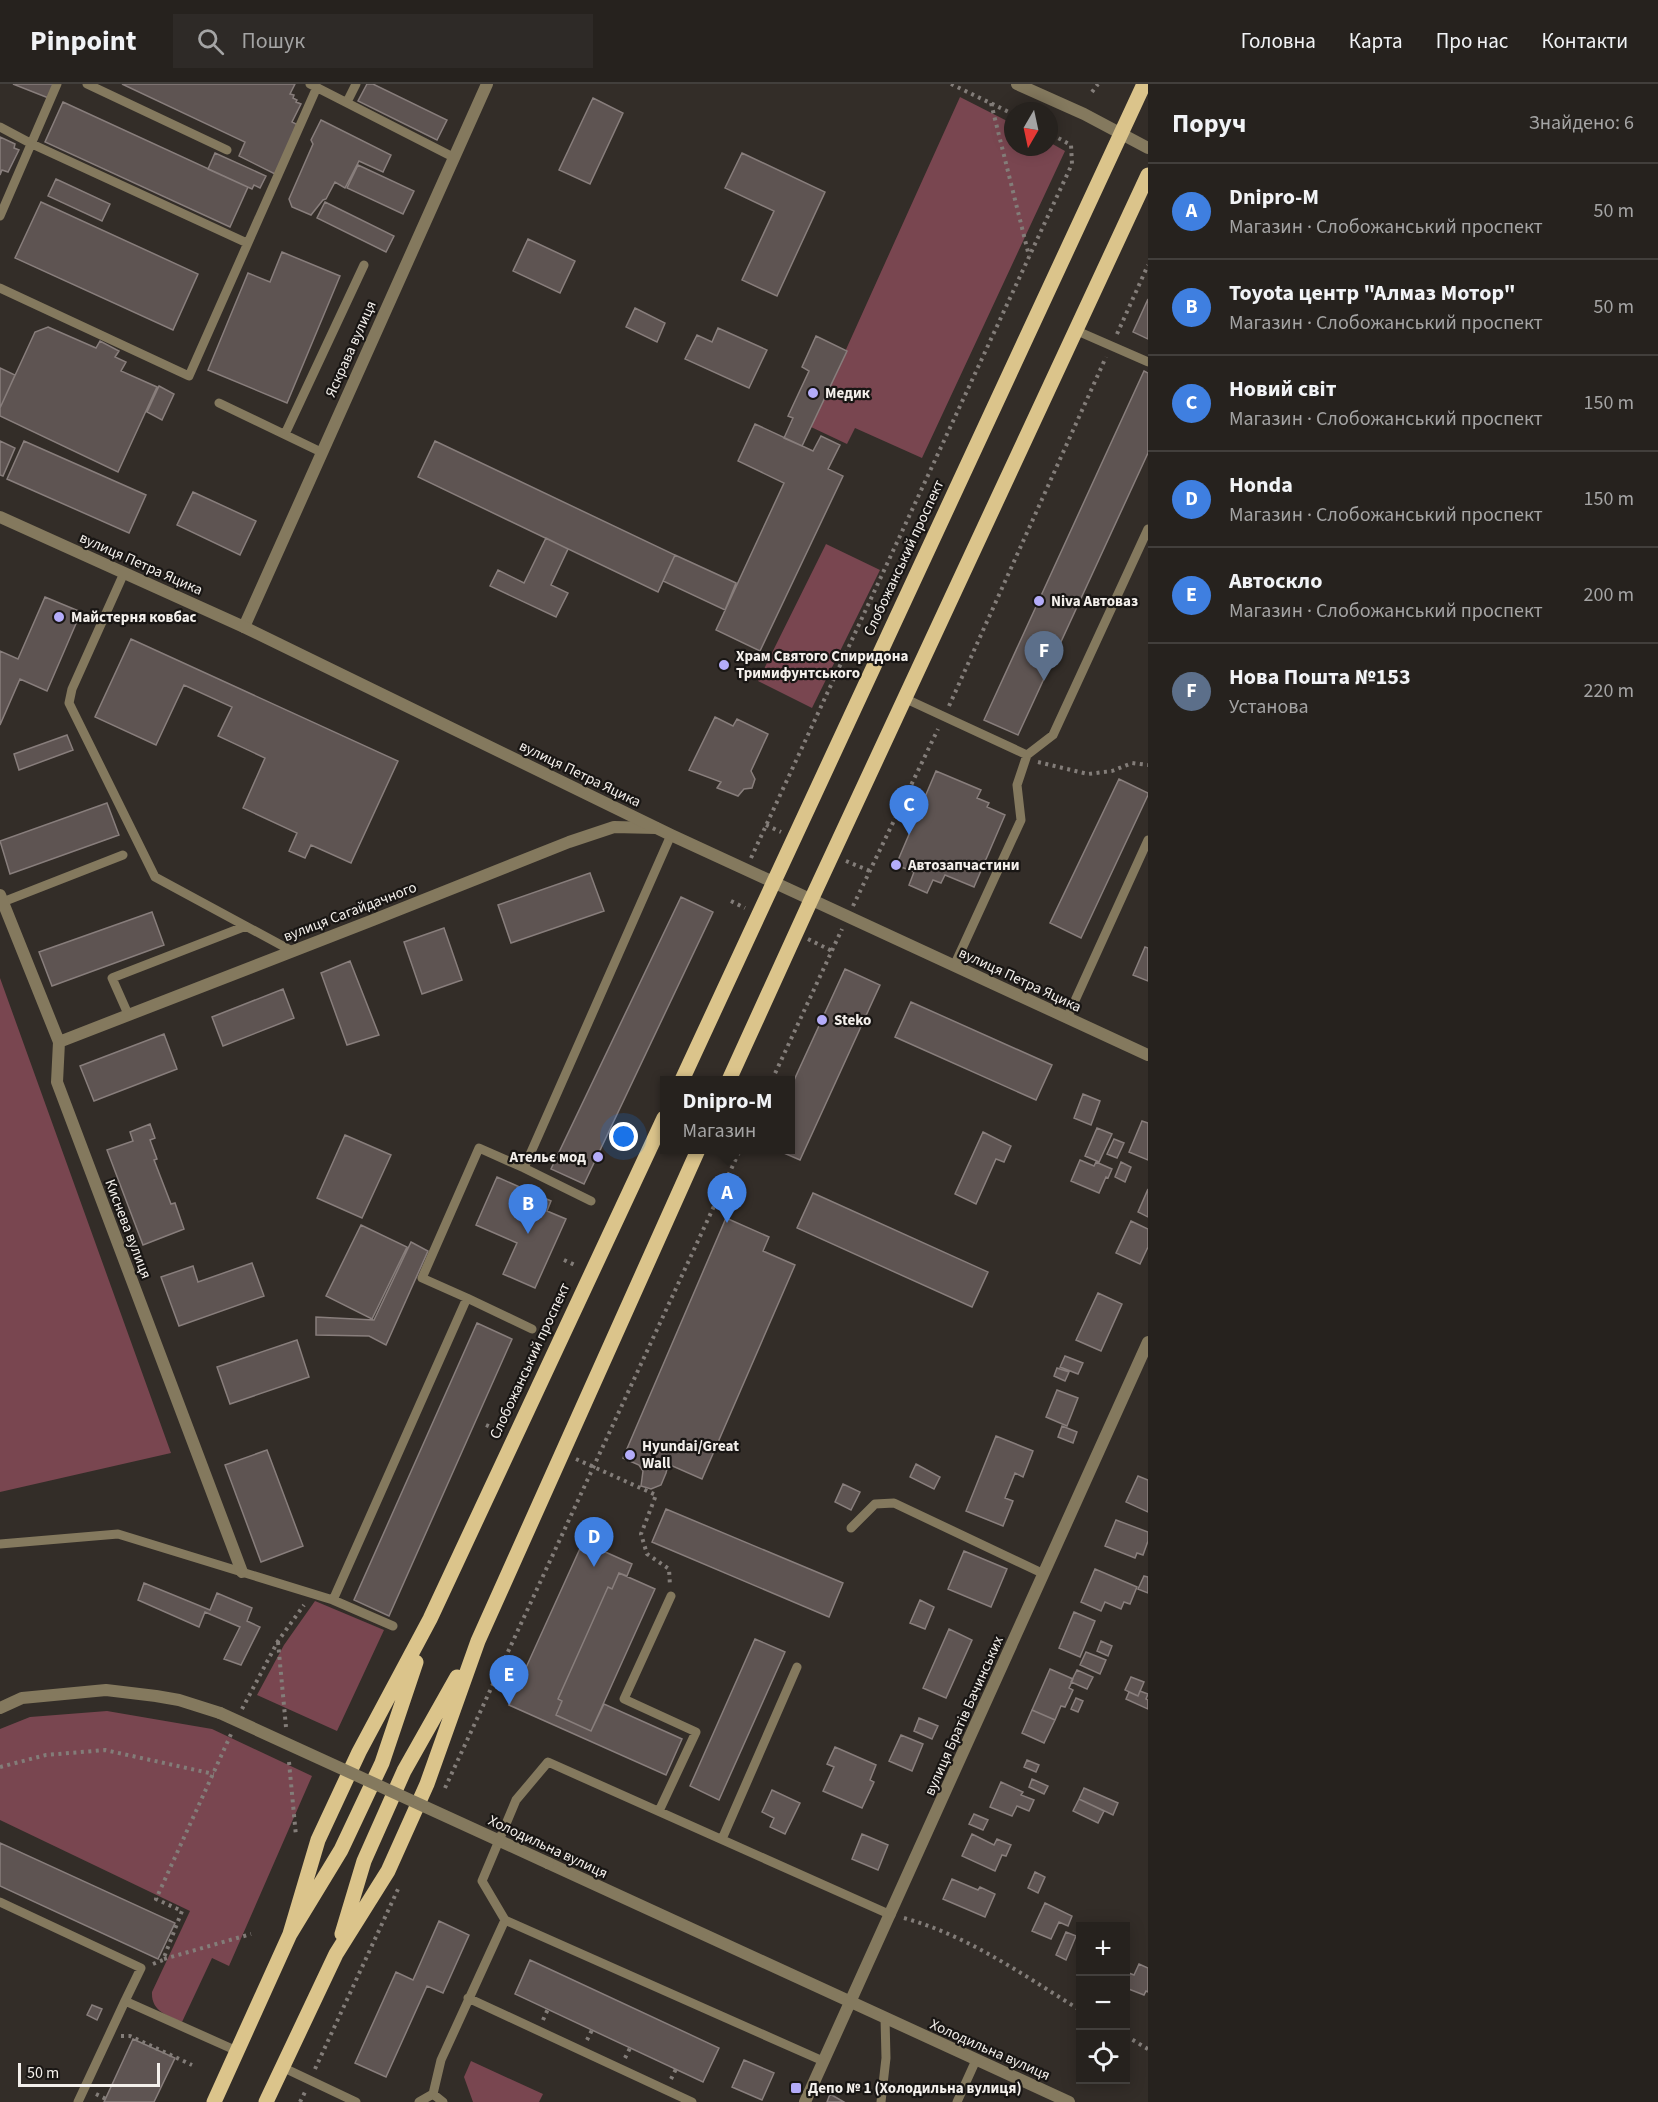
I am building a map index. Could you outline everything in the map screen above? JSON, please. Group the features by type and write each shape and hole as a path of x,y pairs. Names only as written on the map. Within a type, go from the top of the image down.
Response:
{"main road":[{"name":"Слобожанський проспект","path":"684,1076 1144,84"},
{"path":"731,1076 1148,174"},
{"name":"Слобожанський проспект","path":"291,1935 318,1840 359,1752 430,1619 660,1127"},
{"path":"266,2102 336,1954 388,1871 427,1784 478,1641 696,1154"},
{"name":"Слобожанський проспект","path":"214,2102 291,1935 341,1850 382,1763 430,1619"},
{"path":"336,1954 364,1861 404,1771 478,1641"}],"street":[{"name":"Яскрава вулиця","path":"244,627 487,84"},
{"path":"1017,84 1084,114 1148,148"},
{"name":"вулиця Петра Яцика","path":"0,517 244,627 656,828 1148,1055"},
{"name":"вулиця Сагайдачного","path":"59,1042 569,842 614,827 656,828"},
{"name":"Киснева вулиця","path":"1,900 59,1042 57,1082 242,1572"},
{"name":"вулиця Братів Бачинських","path":"805,2102 1148,1342"},
{"name":"Холодильна вулиця","path":"0,1708 22,1698 106,1690 179,1700 220,1713 1069,2102"}],"lane":[{"path":"0,216 57,84"},
{"path":"87,84 227,150"},
{"path":"347,102 356,84"},
{"path":"0,288 189,376 314,86 453,157"},
{"path":"0,127 247,243"},
{"path":"285,434 364,265"},
{"path":"1075,330 1148,362"},
{"path":"219,403 321,452"},
{"path":"954,966 1021,820 1017,785 1027,757 1053,735 1148,529"},
{"path":"124,573 72,689 69,704 156,877 292,951"},
{"path":"904,698 1027,757"},
{"path":"524,1168 671,835"},
{"path":"1067,1018 1148,840"},
{"path":"1,900 123,855"},
{"path":"128,1014 112,978 246,926"},
{"path":"532,1329 422,1278 479,1148 591,1201"},
{"path":"333,1600 467,1298"},
{"path":"851,1528 875,1504 894,1503 1044,1574"},
{"path":"0,1544 118,1534 333,1600 393,1626"},
{"path":"659,1811 696,1732 624,1698 671,1596"},
{"path":"722,1839 796,1667"},
{"path":"824,2061 505,1920 482,1881 516,1800 548,1762 891,1915"},
{"path":"0,1902 141,1968 78,2102"},
{"path":"419,2102 433,2094 441,2060 505,1920"},
{"path":"468,1998 692,2102"},
{"path":"125,2001 237,2051"},
{"path":"881,2102 886,2058 885,2018"},
{"path":"957,2102 976,2060"},
{"path":"282,2067 356,2102"},
{"path":"433,2094 442,2102"}],"path":[{"path":"951,84 1004,110"},
{"path":"1092,92 1098,84"},
{"path":"991,103 1029,257"},
{"path":"746,870 1072,164 1071,145 1058,138"},
{"path":"774,1076 944,716 1148,265"},
{"path":"1027,757 1088,774 1112,771 1132,763 1148,765"},
{"path":"444,1790 738,1154"},
{"path":"593,1468 656,1495 641,1533 647,1554 669,1569 671,1596"},
{"path":"242,1710 278,1641 312,1593"},
{"path":"163,1960 182,1911 156,1899 232,1731"},
{"path":"0,1767 46,1755 105,1750 214,1774"},
{"path":"300,2102 399,1887"},
{"path":"891,1915 934,1926 989,1953 1076,2007"},
{"path":"141,1968 251,1934"},
{"path":"108,2036 130,2036 192,2065"},
{"path":"1130,2039 1148,2049"}],"shaded area":[{"path":"960,97 1004,119 1004,156 1058,156 1058,147 1065,151 922,458 855,428 847,444 811,427"},
{"path":"826,544 880,570 812,708 758,681"},
{"path":"0,978 171,1453 0,1492"},
{"path":"315,1601 384,1630 337,1731 257,1695 284,1645"},
{"path":"107,1711 212,1729 312,1776 229,1966 212,1958 182,2022 157,2008 152,1992 190,1911 0,1820 0,1729 30,1717"},
{"path":"471,2061 543,2094 539,2102 473,2102 464,2077"}],"building":[{"path":"13,84 57,84 51,99"},
{"path":"122,84 295,84 290,94 294,95 296,102 301,104 292,122 298,125 275,174 239,156 245,142"},
{"path":"367,84 373,84 447,120 437,140 358,101"},
{"path":"593,98 623,113 590,184 559,170"},
{"path":"63,102 248,187 230,227 45,142"},
{"path":"321,120 391,155 383,172 359,161 345,188 335,182 326,199 311,215 292,207 289,199"},
{"path":"0,137 15,144 14,148 19,150 8,172 2,170 0,175"},
{"path":"215,153 266,176 260,188 254,185 252,189 208,169"},
{"path":"742,153 825,192 777,296 742,280 774,211 725,188"},
{"path":"358,165 414,191 403,214 347,188"},
{"path":"56,179 110,204 102,221 48,196"},
{"path":"41,202 198,274 173,330 15,258"},
{"path":"325,202 394,236 386,252 317,218"},
{"path":"528,239 575,261 560,293 513,271"},
{"path":"282,252 340,276 287,403 208,370 248,273 270,282"},
{"path":"1148,299 1148,339 1133,332"},
{"path":"635,308 665,323 657,342 626,327"},
{"path":"48,327 96,348 100,341 119,351 115,357 126,362 121,371 157,387 118,472 0,416 0,408 35,332"},
{"path":"718,328 767,350 749,388 685,359 697,335 712,342"},
{"name":"Медик","path":"816,336 847,351 802,446 784,438 793,418 788,416 809,371 802,367"},
{"path":"0,368 15,375 0,408"},
{"path":"1144,371 1148,373 1148,453 1018,735 984,720"},
{"path":"159,386 174,394 162,420 147,412"},
{"path":"755,424 813,451 821,436 840,445 828,469 843,476 760,651 716,630 784,483 738,461"},
{"path":"0,441 15,448 3,476 0,475"},
{"path":"24,441 146,495 129,533 7,479"},
{"path":"435,441 675,555 658,592 418,477"},
{"path":"193,492 256,521 240,555 177,525"},
{"path":"546,538 568,549 551,585 568,593 556,617 490,586 498,570 524,583"},
{"path":"675,555 736,583 725,610 663,581"},
{"path":"45,597 81,612 47,691 20,679 0,725 0,651 18,659"},
{"path":"131,639 398,761 351,863 311,845 305,858 289,851 297,833 243,808 265,758 218,736 232,707 184,685 156,745 95,717"},
{"path":"715,717 733,726 737,719 768,734 751,771 755,779 752,788 744,789 738,796 717,788 721,782 689,770"},
{"path":"67,735 73,750 19,770 14,754"},
{"path":"936,771 981,790 977,798 989,803 987,807 1005,815 974,887 945,875 941,883 933,880 927,893 909,885 914,872 896,865"},
{"path":"1119,779 1148,795 1081,938 1050,923"},
{"path":"107,803 119,835 10,874 0,841"},
{"path":"590,873 604,911 511,943 498,905"},
{"path":"681,897 713,912 584,1184 551,1169"},
{"path":"152,912 164,945 52,986 39,952"},
{"path":"444,928 462,980 422,994 404,942"},
{"path":"1145,947 1148,948 1148,981 1133,975"},
{"path":"350,961 379,1035 347,1045 321,973"},
{"path":"845,969 880,985 800,1160 786,1154 795,1154 795,1078"},
{"path":"283,989 294,1018 223,1046 212,1017"},
{"path":"911,1002 1052,1065 1036,1100 895,1037"},
{"path":"164,1034 177,1069 94,1101 80,1066"},
{"path":"1083,1094 1100,1101 1091,1125 1074,1118"},
{"path":"1142,1121 1148,1123 1148,1160 1129,1152"},
{"path":"150,1124 155,1138 150,1140 157,1159 154,1160 171,1204 175,1203 184,1229 143,1245 107,1150 133,1141 130,1132"},
{"path":"1097,1128 1112,1134 1099,1162 1085,1156"},
{"path":"983,1132 1011,1146 1004,1162 996,1159 976,1204 955,1194"},
{"path":"345,1135 391,1155 362,1218 317,1198"},
{"path":"1114,1139 1124,1143 1117,1158 1107,1154"},
{"path":"1080,1160 1094,1166 1096,1162 1112,1169 1099,1193 1071,1181"},
{"path":"1121,1162 1131,1167 1125,1182 1115,1177"},
{"path":"497,1177 551,1201 547,1211 566,1219 535,1288 503,1274 517,1243 476,1225"},
{"path":"1148,1189 1148,1217 1138,1212"},
{"path":"813,1193 988,1272 972,1307 797,1228"},
{"path":"726,1218 769,1237 763,1251 795,1265 702,1479 668,1464 661,1485 651,1489 641,1486 643,1471 639,1465 623,1458"},
{"path":"1131,1221 1148,1229 1148,1247 1140,1264 1116,1253"},
{"path":"361,1225 407,1247 372,1319 326,1296"},
{"path":"411,1242 428,1251 386,1345 369,1336 316,1335 316,1317 374,1320"},
{"path":"252,1263 264,1296 179,1326 161,1277 193,1266 198,1282"},
{"path":"1098,1293 1122,1304 1101,1351 1076,1340"},
{"path":"477,1323 512,1339 389,1616 354,1600"},
{"path":"297,1340 309,1377 230,1404 217,1367"},
{"path":"1065,1356 1083,1363 1078,1374 1060,1367"},
{"path":"1057,1368 1069,1372 1065,1381 1054,1376"},
{"path":"1057,1390 1078,1398 1067,1426 1046,1417"},
{"path":"1062,1426 1077,1432 1073,1443 1058,1437"},
{"path":"996,1436 1033,1451 1023,1477 1015,1473 1005,1498 1013,1501 1003,1526 966,1511"},
{"path":"267,1450 303,1546 261,1562 225,1465"},
{"path":"916,1464 940,1477 934,1489 910,1477"},
{"path":"1138,1476 1148,1480 1148,1512 1126,1502"},
{"path":"843,1484 860,1492 851,1510 835,1502"},
{"path":"666,1509 843,1583 829,1617 652,1542"},
{"path":"1116,1520 1148,1532 1148,1541 1143,1555 1137,1553 1135,1558 1105,1546"},
{"path":"583,1542 632,1564 627,1576 619,1573 612,1589 608,1587 558,1699 562,1701 556,1715 591,1731 604,1704 682,1739 666,1775 509,1705"},
{"path":"964,1551 1007,1569 991,1607 948,1589"},
{"path":"1095,1569 1137,1587 1130,1604 1124,1602 1121,1609 1105,1602 1101,1611 1081,1602"},
{"path":"619,1573 655,1589 591,1731 556,1715 562,1701 558,1699 608,1587 612,1589"},
{"path":"1144,1576 1148,1577 1148,1593 1138,1589"},
{"path":"144,1583 210,1610 217,1593 252,1608 247,1621 260,1627 241,1665 224,1659 240,1627 205,1612 199,1627 138,1600"},
{"path":"920,1600 934,1607 925,1629 910,1623"},
{"path":"1074,1612 1095,1621 1080,1657 1059,1648"},
{"path":"949,1629 972,1640 946,1698 923,1688"},
{"path":"755,1639 785,1652 719,1800 690,1786"},
{"path":"1101,1641 1112,1646 1108,1656 1097,1651"},
{"path":"1086,1652 1106,1660 1100,1674 1080,1665"},
{"path":"1050,1669 1073,1679 1069,1688 1073,1690 1065,1707 1061,1706 1055,1720 1032,1710"},
{"path":"1077,1670 1093,1677 1087,1689 1071,1682"},
{"path":"1131,1677 1144,1682 1138,1696 1125,1690"},
{"path":"1140,1691 1148,1694 1146,1699 1148,1709 1126,1699 1129,1692 1138,1696"},
{"path":"1076,1698 1083,1701 1078,1712 1071,1709"},
{"path":"1032,1710 1055,1720 1044,1743 1022,1733"},
{"path":"919,1718 938,1726 932,1739 914,1731"},
{"path":"901,1735 923,1744 912,1771 889,1761"},
{"path":"835,1747 876,1765 870,1780 874,1782 862,1808 823,1791 834,1767 827,1764"},
{"path":"1027,1760 1039,1765 1036,1772 1024,1767"},
{"path":"1032,1779 1048,1786 1044,1794 1029,1787"},
{"path":"1001,1782 1023,1792 1021,1795 1034,1800 1029,1811 1017,1806 1012,1816 990,1807"},
{"path":"1084,1788 1118,1803 1113,1815 1079,1799"},
{"path":"772,1790 800,1803 785,1834 770,1827 774,1818 762,1812"},
{"path":"1079,1799 1104,1811 1098,1823 1073,1811"},
{"path":"974,1814 988,1820 983,1830 969,1824"},
{"path":"862,1834 888,1845 878,1870 852,1859"},
{"path":"972,1834 994,1845 997,1839 1011,1845 1006,1856 1002,1855 995,1871 962,1856"},
{"path":"0,1843 175,1923 158,1959 0,1886"},
{"path":"1035,1872 1045,1877 1038,1893 1028,1888"},
{"path":"952,1879 978,1890 980,1887 995,1894 985,1917 943,1899"},
{"path":"1045,1903 1072,1916 1068,1926 1059,1922 1051,1939 1032,1931"},
{"path":"439,1921 469,1935 443,1993 427,1986 386,2077 355,2063 396,1972 413,1980"},
{"path":"1066,1932 1076,1936 1066,1960 1056,1955"},
{"path":"530,1960 719,2048 703,2082 515,1994"},
{"path":"1139,1964 1148,1968 1148,1992 1146,1991 1144,1995 1130,1990 1130,1973 1134,1975"},
{"path":"92,2005 102,2009 97,2020 87,2015"},
{"path":"133,2039 175,2058 154,2102 104,2102"},
{"path":"744,2060 774,2073 762,2100 732,2087"},
{"path":"830,2094 844,2102 827,2102"}],"place":[{"name":"Медик","path":"813,393"},
{"name":"Niva Автоваз","path":"1039,601"},
{"name":"Майстерня ковбас","path":"59,617"},
{"name":"Храм Святого Спиридона Тримифунтського","path":"724,665"},
{"name":"Нова Пошта №153","path":"1044,681"},
{"name":"Новий світ","path":"909,835"},
{"name":"Автозапчастини","path":"896,865"},
{"name":"Steko","path":"822,1020"},
{"name":"Ательє мод","path":"598,1157"},
{"name":"Dnipro-M","path":"727,1223"},
{"name":"Toyota центр \"Алмаз Мотор\"","path":"528,1234"},
{"name":"Hyundai/Great Wall","path":"630,1455"},
{"name":"Honda","path":"594,1567"},
{"name":"Автоскло","path":"509,1705"},
{"name":"Депо № 1 (Холодильна вулиця)","path":"796,2088"}]}
